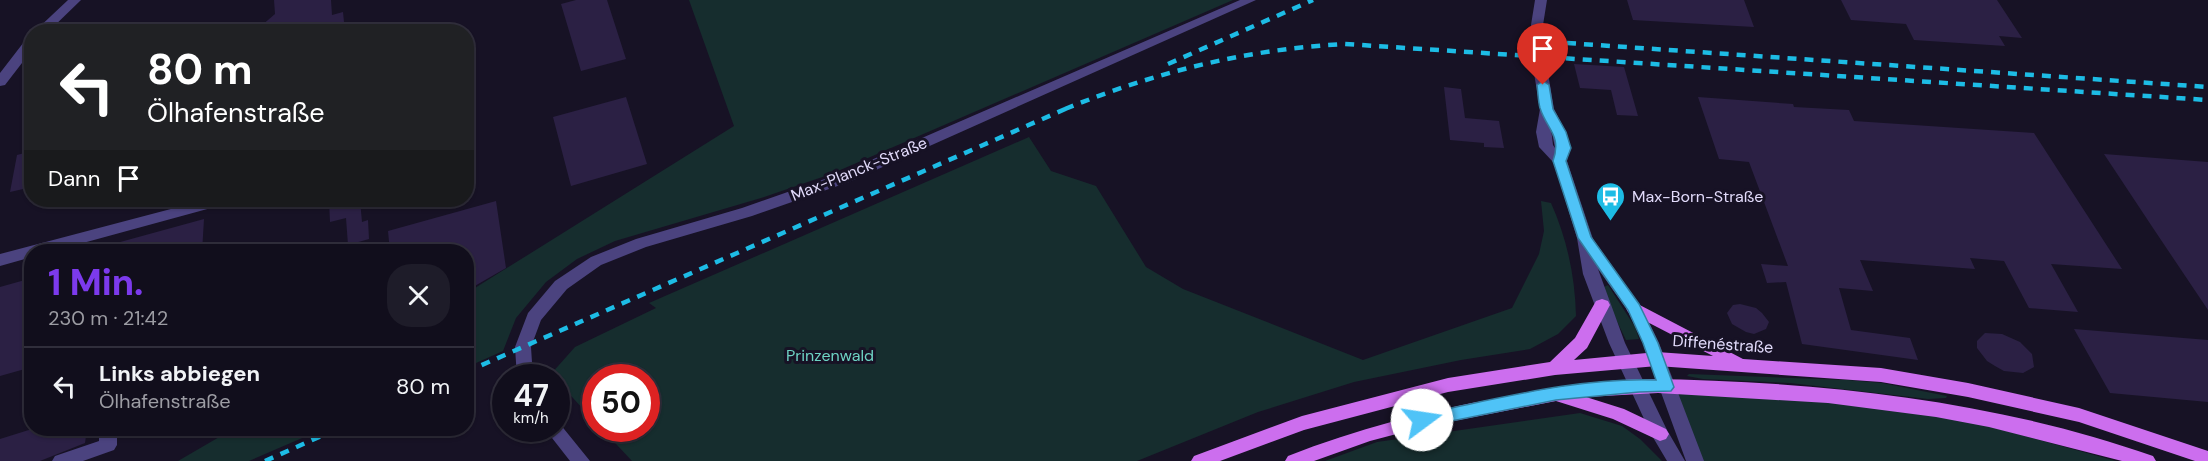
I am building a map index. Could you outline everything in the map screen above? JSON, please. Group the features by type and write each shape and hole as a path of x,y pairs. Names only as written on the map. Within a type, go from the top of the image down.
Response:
{"main road":[{"path":"1555,368 1581,343 1602,305"},
{"path":"1634,308 1744,365"},
{"name":"Diffenéstraße","path":"1200,461 1313,420 1448,385 1555,368 1657,359 1881,375 1968,390 2079,415 2208,458"},
{"path":"1294,461 1320,450 1440,415 1556,394 1639,386 1820,394 1889,402 1974,416 2086,441 2147,461"},
{"path":"1556,394 1618,414 1660,434"}],"street":[{"path":"49,24 75,0"},
{"name":"Max-Planck-Straße","path":"524,364 523,347 534,317 561,285 596,261 641,243 747,212 843,178 1250,0"},
{"path":"1541,0 1537,25 1538,55 1547,109 1543,132 1546,147 1560,161 1585,238 1591,274 1602,305 1660,434 1676,461"},
{"path":"0,82 24,51"},
{"path":"59,244 196,207"},
{"path":"1585,238 1634,308 1657,359 1695,461"},
{"path":"0,260 24,254"},
{"path":"61,461 108,445 108,436"},
{"path":"565,442 581,461"}],"green space":[{"path":"689,0 1233,0 831,174 761,198 615,241 577,259 546,282 516,318 503,351 474,364 474,289 734,126"},
{"name":"Prinzenwald","path":"1029,137 1051,171 1096,186 1146,267 1183,289 1363,360 1512,308 1539,254 1544,231 1541,201 1551,203 1562,230 1572,272 1576,316 1558,334 1530,349 1461,360 1354,382 1258,412 1137,461 632,461 614,442 660,442 660,364 582,364 582,408 570,395 570,364 560,364 575,347 656,308 649,303"},
{"path":"1608,285 1635,327 1639,339 1626,340 1609,305 1604,287"},
{"path":"1689,374 1847,380 1882,383 1947,396 1946,398 1928,399 1790,383 1703,379 1687,376"},
{"path":"1666,387 1820,394 1977,423 2116,461 1695,461"},
{"path":"1580,413 1622,426 1640,439 1662,461 1325,461 1377,442"},
{"path":"221,436 307,436 249,461 178,461"}],"building":[{"path":"274,0 331,0 332,15 343,12 344,24 263,24 275,14"},
{"path":"576,0 607,0 626,59 581,71 561,4"},
{"path":"1627,0 1744,0 1754,27 1633,20"},
{"path":"1841,0 1997,0 2022,38 1999,36 2005,46 1914,40 1906,24 1851,20"},
{"path":"1574,64 1624,67 1638,116 1617,115 1611,90 1580,88"},
{"path":"1444,87 1461,89 1465,118 1499,121 1504,148 1484,147 1484,143 1450,140"},
{"path":"626,97 647,164 571,186 553,117"},
{"path":"1698,97 1849,110 1854,121 2034,133 2122,269 2051,264 2078,312 2029,308 2004,261 1970,258 1975,269 1860,260 1873,291 1839,288 1851,330 1910,338 1918,360 1802,344 1786,282 1767,283 1761,264 1788,266 1749,162 1719,159"},
{"path":"24,153 24,189 10,192 17,155"},
{"path":"2104,154 2208,162 2208,310 2153,228"},
{"path":"496,201 506,268 474,286 474,244 389,244 388,231"},
{"path":"329,207 361,207 362,222 368,220 369,239 348,244 346,218 330,222"},
{"path":"204,219 202,244 113,244"},
{"path":"24,280 24,369 0,376 0,287"},
{"path":"1740,304 1756,308 1762,313 1769,322 1766,329 1754,334 1732,324 1727,313 1733,305"},
{"path":"2074,329 2208,340 2208,402 2110,393"},
{"path":"1985,333 2002,334 2020,342 2032,354 2034,367 2023,373 2004,371 1987,361 1977,348 1977,341"},
{"path":"24,432 24,436 86,436 85,443 40,461 0,461 0,439"}],"railway":[{"path":"1168,64 1313,0"},
{"path":"1567,43 2208,87"},
{"path":"1066,109 1133,84 1202,64 1273,51 1345,44 2208,100"},
{"path":"1066,109 1072,106"},
{"path":"474,368 1066,109"},
{"path":"265,461 321,436"}],"place":[{"name":"Max-Born-Straße","path":"1611,222"}],"route":[{"path":"1422,420 1556,394 1639,386 1666,387 1651,343 1634,308 1585,238 1560,161 1564,148 1560,132 1547,109 1543,85"}]}
